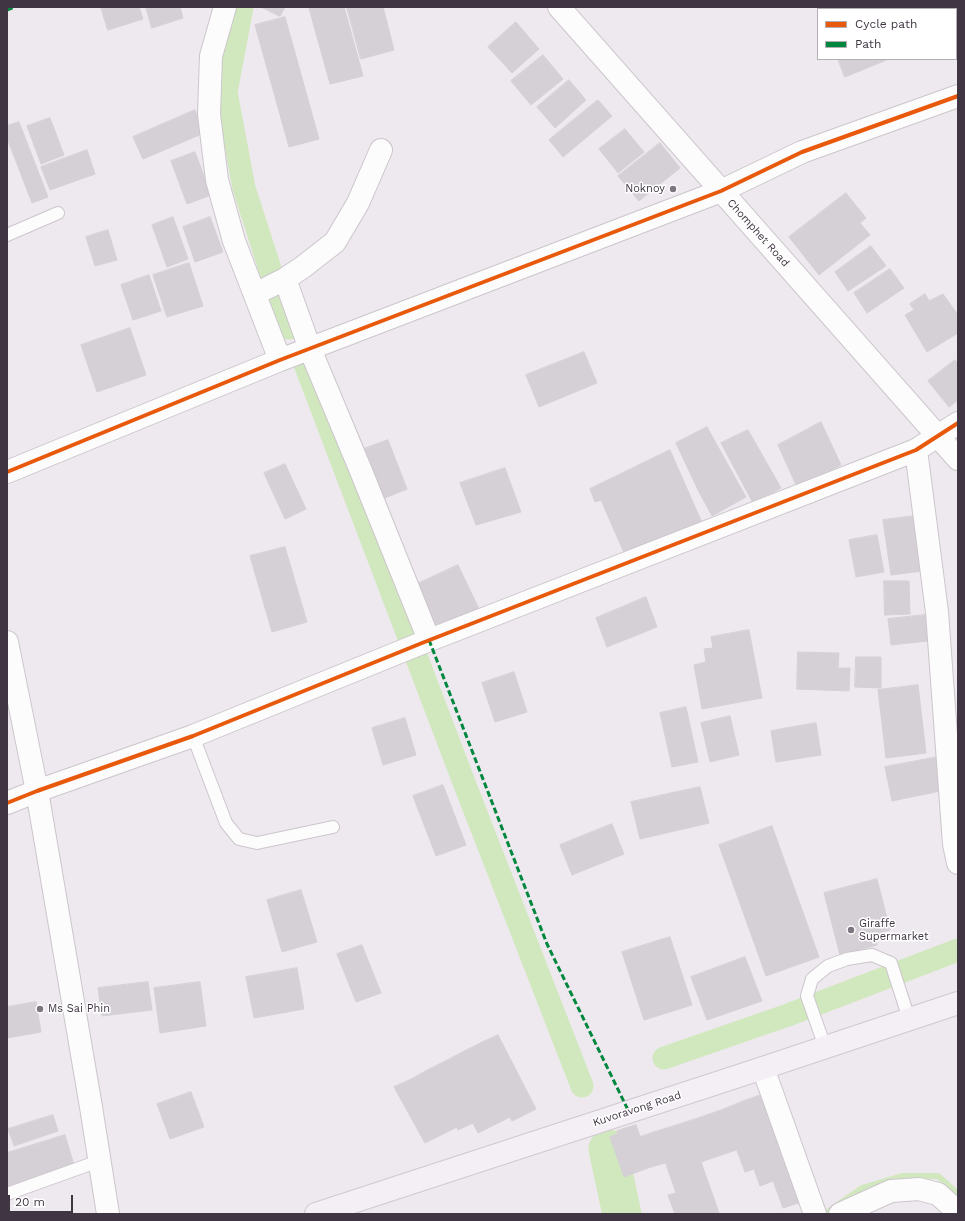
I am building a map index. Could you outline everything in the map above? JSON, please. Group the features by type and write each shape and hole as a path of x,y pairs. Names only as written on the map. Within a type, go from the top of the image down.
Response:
{"street":[{"path":"225,7 210,56 209,114 217,180 234,240 270,286 310,349 361,471 419,644"},
{"name":"Chomphet Road","path":"559,7 958,459"},
{"path":"7,472 280,360 721,191 802,152 958,96"},
{"path":"270,286 303,267 334,242 358,203 381,150"},
{"path":"270,286 280,360"},
{"path":"7,803 193,736 419,644 916,450 958,423"},
{"path":"916,450 937,612 954,844 958,862"},
{"path":"7,642 37,791 108,1214"},
{"name":"Kuvoravong Road","path":"316,1214 763,1068 907,1013 958,1003"},
{"path":"763,1068 814,1210"},
{"path":"840,1214 891,1192 919,1189 938,1194 958,1212"}],"lane":[{"path":"7,235 58,213"},
{"path":"193,736 226,823 239,838 257,843 333,827"},
{"path":"824,1044 807,996 812,979 828,966 847,959 872,955 891,963 907,1013"},
{"path":"7,1194 99,1161"}],"building":[{"path":"101,7 139,7 143,19 108,30"},
{"path":"146,7 180,7 183,18 152,28"},
{"path":"261,7 285,7 280,16"},
{"path":"344,7 363,76 330,84 309,8"},
{"path":"347,7 383,7 394,50 361,59"},
{"path":"958,7 958,31 957,8 936,8"},
{"path":"285,17 319,139 289,147 255,25"},
{"path":"516,22 539,49 512,73 488,47"},
{"path":"543,55 563,79 531,105 511,81"},
{"path":"838,60 887,60 845,77"},
{"path":"569,80 586,100 555,128 537,107"},
{"path":"598,100 612,116 563,157 549,140"},
{"path":"195,110 204,133 143,159 133,137"},
{"path":"50,118 64,155 41,164 27,126"},
{"path":"19,122 48,197 32,203 7,138 7,126"},
{"path":"625,129 644,152 618,173 599,149"},
{"path":"660,143 680,168 639,201 618,176"},
{"path":"87,150 95,174 50,190 41,167"},
{"path":"195,152 211,195 187,204 171,161"},
{"path":"846,193 866,218 860,223 870,235 819,275 789,237"},
{"path":"173,217 188,259 167,267 152,225"},
{"path":"210,217 223,252 195,262 183,227"},
{"path":"108,230 117,260 95,266 86,237"},
{"path":"871,246 886,266 848,291 835,272"},
{"path":"189,263 203,306 167,317 153,275"},
{"path":"890,269 904,288 867,313 854,293"},
{"path":"149,275 161,311 133,320 121,285"},
{"path":"925,294 929,301 943,294 958,315 958,333 927,352 905,315 914,310 910,304"},
{"path":"130,328 146,375 97,392 81,345"},
{"path":"584,352 597,383 539,407 526,375"},
{"path":"955,360 958,364 958,400 949,407 928,381"},
{"path":"821,422 841,465 797,487 778,445"},
{"path":"707,427 732,472 698,490 676,443"},
{"path":"748,430 781,488 753,503 721,443"},
{"path":"388,440 407,489 380,500 361,450"},
{"path":"670,450 703,525 625,555 601,500 595,502 590,489"},
{"path":"285,464 306,509 285,519 264,473"},
{"path":"505,468 521,512 476,525 460,483"},
{"path":"732,472 746,497 712,516 698,490"},
{"path":"915,516 923,571 891,575 883,520"},
{"path":"877,535 884,572 856,577 849,540"},
{"path":"285,547 307,622 272,632 250,556"},
{"path":"458,565 481,613 435,634 413,586"},
{"path":"884,581 909,581 910,614 885,615"},
{"path":"646,597 657,627 607,647 596,618"},
{"path":"925,615 928,641 891,645 888,619"},
{"path":"749,630 762,698 702,709 694,665 706,662 704,649 713,648 711,637"},
{"path":"798,652 839,653 838,668 850,668 849,691 797,689"},
{"path":"856,657 881,657 881,688 855,687"},
{"path":"514,672 527,712 495,722 482,683"},
{"path":"918,685 926,753 886,758 878,690"},
{"path":"686,707 698,762 672,767 660,713"},
{"path":"730,716 739,755 710,762 701,723"},
{"path":"405,718 416,755 383,765 372,728"},
{"path":"816,723 821,755 776,762 771,731"},
{"path":"938,757 945,790 892,801 885,767"},
{"path":"443,785 466,845 436,856 413,796"},
{"path":"700,787 709,823 640,839 631,802"},
{"path":"612,824 624,854 572,875 560,845"},
{"path":"772,826 819,957 766,976 719,845"},
{"path":"877,879 890,930 875,934 877,945 840,955 824,893"},
{"path":"301,890 317,942 282,952 267,900"},
{"path":"670,937 692,1005 644,1020 622,952"},
{"path":"362,945 381,993 356,1002 337,954"},
{"path":"745,957 762,1001 707,1020 691,977"},
{"path":"297,968 304,1009 254,1018 246,977"},
{"path":"148,982 152,1010 102,1016 98,988"},
{"path":"200,982 206,1026 160,1033 154,988"},
{"path":"36,1002 41,1032 7,1038 7,1007"},
{"path":"498,1035 536,1109 512,1121 475,1046"},
{"path":"475,1046 510,1117 478,1133 442,1063"},
{"path":"442,1063 473,1123 458,1130 428,1070"},
{"path":"428,1070 457,1127 439,1136 410,1080"},
{"path":"410,1080 439,1136 425,1143 394,1087"},
{"path":"191,1092 204,1127 170,1139 157,1104"},
{"path":"764,1094 804,1201 783,1208 744,1101"},
{"path":"744,1101 773,1181 760,1186 754,1169 745,1172 722,1110"},
{"path":"722,1110 736,1150 701,1162 687,1122"},
{"path":"53,1115 58,1131 14,1146 8,1129"},
{"path":"687,1122 719,1213 675,1214 668,1195 676,1193 655,1132"},
{"path":"636,1125 651,1167 632,1174 617,1131"},
{"path":"655,1132 665,1163 651,1167 640,1137"},
{"path":"618,1134 632,1174 624,1177 610,1137"},
{"path":"65,1135 74,1165 7,1186 7,1153"}],"waterway":[{"path":"242,7 226,92 244,188 289,328"},
{"path":"303,359 465,785 582,1086"},
{"path":"664,1058 788,1015 958,950"},
{"path":"608,1149 622,1214"},
{"path":"825,1214 862,1188 902,1176 938,1176 958,1194"}],"marked path":[{"path":"7,10 15,7"},
{"path":"429,640 547,944 629,1112"}],"cycle path":[{"path":"7,472 280,360 721,191 802,152 958,96"},
{"path":"7,803 193,736 422,643 916,450 958,423"}],"place":[{"name":"Noknoy","path":"673,189"},
{"name":"Giraffe Supermarket","path":"851,930"},
{"name":"Ms Sai Phin","path":"40,1009"}]}
